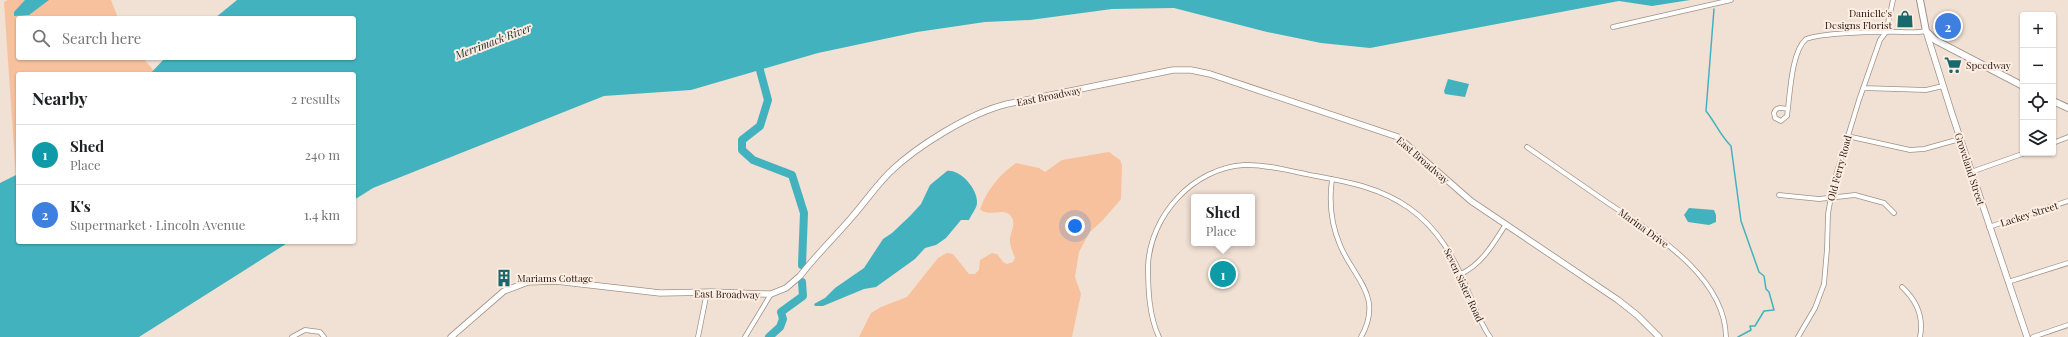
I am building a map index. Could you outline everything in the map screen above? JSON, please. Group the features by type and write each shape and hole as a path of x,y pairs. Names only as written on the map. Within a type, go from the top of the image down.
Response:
{"main road":[{"name":"Groveland Street","path":"1920,0 1926,31"},
{"path":"1926,31 1941,44 2020,84"},
{"path":"2056,102 2068,108"}],"street":[{"path":"1613,27 1731,0"},
{"name":"Old Ferry Road","path":"1798,337 1815,308 1824,284 1831,198 1847,136 1880,40 1886,32 1893,0"},
{"path":"1788,109 1796,59 1800,46 1806,40 1822,36 1886,32 1916,33 1926,31"},
{"name":"Groveland Street","path":"1926,31 1989,227 2027,337"},
{"name":"East Broadway","path":"451,337 504,291 528,282 562,281 660,293 708,292 771,294 786,288 800,276 877,185 897,166 970,118 990,108 1007,104 1080,90 1166,70 1191,70 1210,74 1391,133 1404,140 1471,201 1618,300 1637,315 1659,337"},
{"path":"1863,88 1926,90 1943,86"},
{"path":"1847,136 1910,150 1924,149 1960,139"},
{"path":"2056,142 2068,137"},
{"name":"Marina Drive","path":"1527,147 1653,233 1685,260 1700,275 1720,305 1726,325 1726,337"},
{"path":"1971,172 2020,155"},
{"name":"Seven Sister Road","path":"1159,337 1151,310 1148,270 1150,247 1162,219 1170,207 1187,190 1204,177 1216,171 1244,165 1256,165 1355,183 1378,190 1410,208 1437,234 1451,254 1479,318 1490,337"},
{"path":"1332,179 1331,207 1336,234 1347,260 1362,280 1368,298 1368,318 1360,337"},
{"path":"1779,195 1820,199 1855,195 1884,203 1894,213"},
{"name":"Lackey Street","path":"1989,227 2068,201"},
{"path":"1461,274 1482,260 1506,224"},
{"path":"2008,282 2068,263"},
{"path":"1902,287 1911,297 1920,313 1920,337"},
{"path":"698,337 708,292"},
{"path":"745,337 771,294"},
{"path":"2033,337 2068,325"},
{"path":"292,337 305,330 320,332 324,337"}],"shaded area":[{"path":"8,0 111,0 117,16 16,16 16,60 145,60 154,71 16,72 16,178 4,2"},
{"path":"1109,152 1120,160 1122,165 1121,199 1103,220 1089,233 1079,252 1075,277 1081,294 1072,337 859,337 871,313 881,307 907,297 938,258 947,253 953,254 969,274 975,274 979,270 980,260 992,253 997,254 1003,262 1007,264 1013,262 1015,258 1010,243 1013,225 1012,218 1007,213 987,213 980,209 986,195 994,183 1016,163 1039,168 1045,172 1062,160"}],"water":[{"path":"25,0 49,0 29,15 14,16 14,12"},
{"name":"Merrimack River","path":"237,0 1690,0 1652,6 1619,1 1370,48 1321,43 1267,32 1174,8 1112,9 1030,20 985,22 917,32 818,53 691,90 604,96 373,188 356,199 356,72 152,72 163,60 356,60 356,16 217,16"},
{"path":"1448,79 1469,84 1465,97 1445,94 1444,91"},
{"path":"947,171 957,173 967,181 975,192 977,205 969,220 961,220 946,238 936,245 925,248 915,259 876,287 864,289 823,306 815,306 814,304 825,298 835,288 864,268 883,239 892,233 910,216 921,204 930,185"},
{"path":"16,175 16,244 286,244 139,337 0,337 0,183"},
{"path":"1689,208 1714,210 1716,222 1709,225 1688,222 1684,215"}],"waterway":[{"path":"1714,9 1706,111 1731,146 1741,221 1759,272 1764,276 1766,289 1769,292 1774,310 1764,311 1755,326 1750,326 1751,330 1738,337"},
{"path":"757,59 768,100 760,126 742,140 742,150 753,160 792,175 804,213 802,265"},
{"path":"769,337 780,327 783,319 781,312 803,296 802,282"}],"place":[{"name":"Danielle's Designs Florist","path":"1905,19"},
{"name":"K's","path":"1948,26"},
{"name":"Speedway","path":"1953,65"},
{"name":"Shed","path":"1223,274"},
{"name":"Mariams Cottage","path":"504,278"}]}
